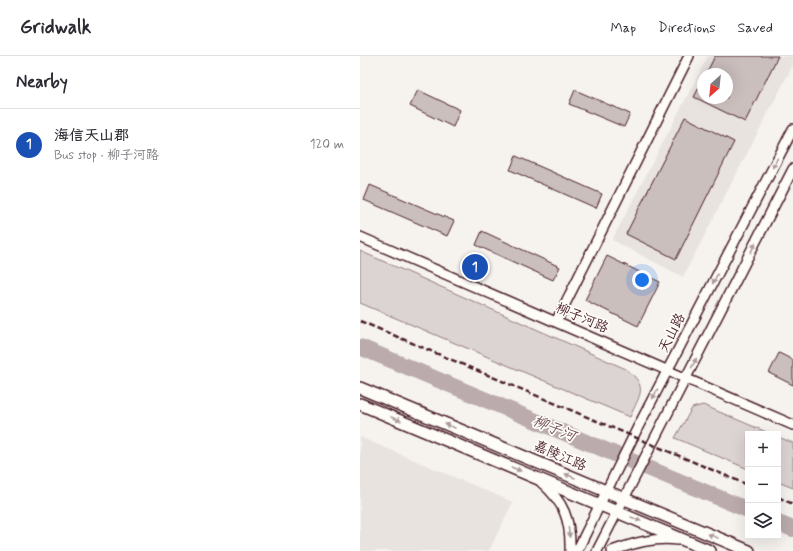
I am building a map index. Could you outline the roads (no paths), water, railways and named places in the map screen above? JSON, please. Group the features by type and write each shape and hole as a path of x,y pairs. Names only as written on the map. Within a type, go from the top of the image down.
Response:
{"main road":[{"name":"嘉陵江路","path":"360,388 749,551"},
{"name":"嘉陵江路","path":"360,404 710,551"}],"street":[{"path":"556,322 689,56"},
{"name":"天山路","path":"577,551 638,427 793,129"},
{"path":"597,551 793,169"},
{"name":"柳子河路","path":"360,237 793,424"},
{"path":"535,477 553,493 562,506 568,520 570,551"},
{"path":"612,551 645,540 663,538 686,541"}],"waterway":[{"name":"柳子河","path":"360,347 745,509"},
{"name":"柳子河","path":"781,524 793,529"}],"railway":[{"path":"360,321 745,484"},
{"path":"781,498 793,504"}],"place":[{"name":"海信天山郡","path":"475,267"}]}
